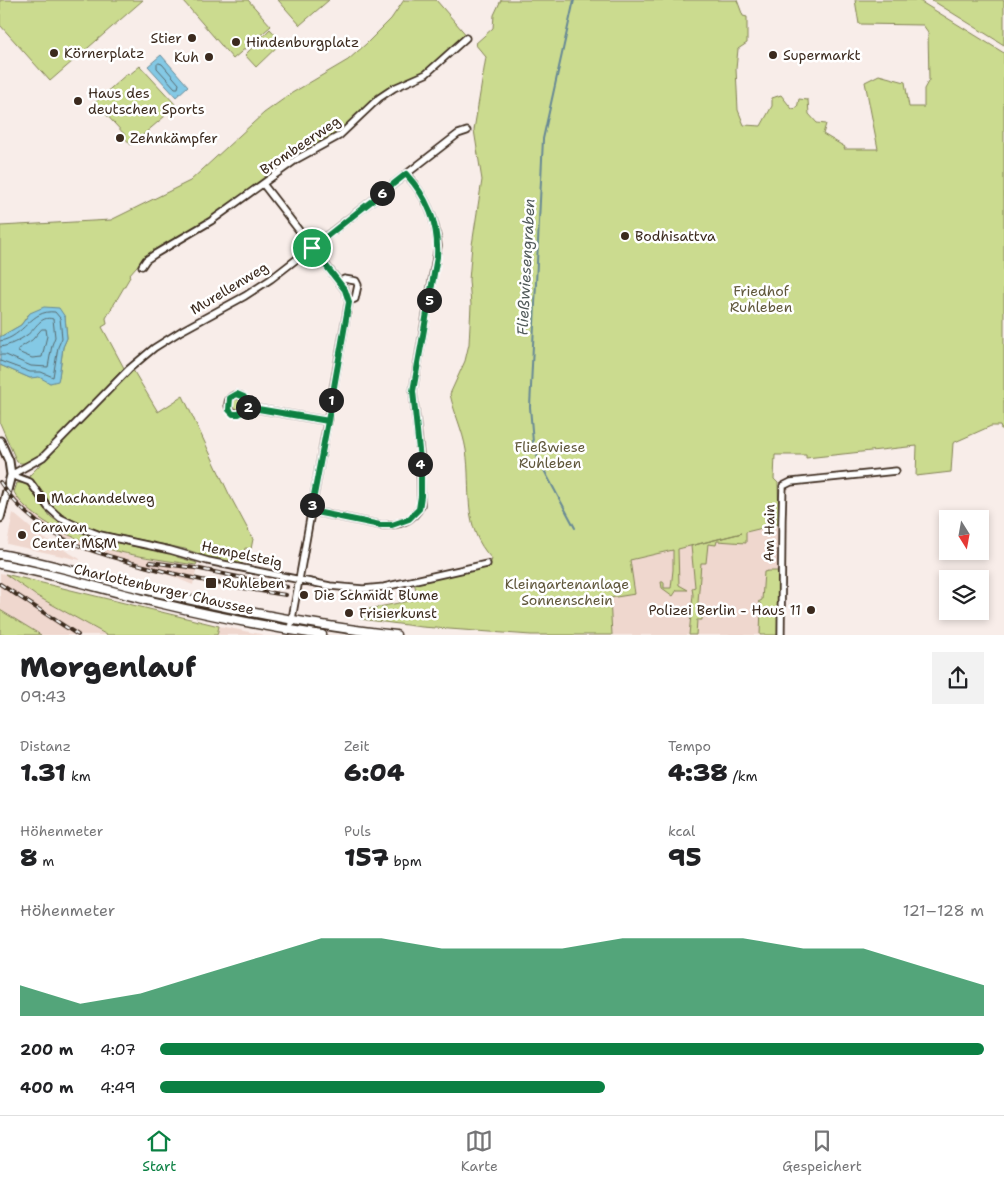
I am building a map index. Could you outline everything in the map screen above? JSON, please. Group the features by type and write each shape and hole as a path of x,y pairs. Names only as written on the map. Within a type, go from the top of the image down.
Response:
{"main road":[{"name":"Charlottenburger Chaussee","path":"0,554 46,563 153,591 291,620 396,635"},
{"name":"Charlottenburger Chaussee","path":"0,564 57,576 183,608 322,635"}],"street":[{"name":"Brombeerweg","path":"142,266 146,260 211,221 297,160 339,136 386,93 426,74 466,38"},
{"name":"Murellenweg","path":"11,475 42,457 129,369 154,348 260,287 458,134 467,131"},
{"path":"311,511 380,525 392,525 409,519 417,512 420,505 420,454 413,391 438,246 435,224 428,206 419,190 406,174"},
{"path":"263,184 345,290 349,302 290,630"},
{"path":"339,282 344,279 356,281 358,285 355,299 349,302"},
{"path":"247,407 328,421"},
{"path":"0,441 9,461 11,475 2,502 0,518"},
{"name":"Am Hain","path":"782,635 783,486 791,482 896,471"},
{"name":"Hempelsteig","path":"11,475 30,482 48,507 60,518 79,528 100,535 170,550 208,561 298,579 349,588 384,587 487,564"}],"shaded area":[{"path":"15,495 25,506 53,527 129,555 197,566 193,585 169,575 86,551 57,538 25,515 13,502"},
{"path":"13,513 40,536 80,560 7,544"},
{"path":"779,524 778,635 612,635 610,598 635,593 630,560"},
{"path":"0,573 5,574 35,595 107,635 41,635 0,610"},
{"path":"219,626 265,635 217,635"}],"green space":[{"name":"Körnerplatz","path":"0,0 143,0 50,81 0,25"},
{"name":"Hindenburgplatz","path":"187,0 248,0 271,26 233,59 184,2"},
{"path":"278,0 329,0 300,25"},
{"path":"404,0 436,0 468,37 422,74 382,92 355,119 334,136 303,154 216,214 144,258 129,275 130,277 106,318 107,324 102,327 124,368 41,454 27,463 17,462 0,423 0,365 30,378 39,376 50,383 59,377 63,347 67,338 65,317 28,315 21,325 0,337 0,226 111,220 190,181 264,113 292,93 348,60 391,19"},
{"path":"501,0 737,0 743,16 747,17 747,43 738,49 736,69 738,110 744,125 761,126 772,106 772,98 781,95 792,109 797,108 799,99 808,100 809,114 817,123 826,124 823,134 845,147 844,149 878,149 865,82 879,75 905,82 909,107 924,107 924,89 929,80 928,32 923,25 859,24 855,0 918,0 1004,53 1004,429 1001,429 1000,426 991,426 953,443 951,472 916,476 917,446 806,458 806,455 775,455 774,479 778,483 779,524 746,532 746,543 717,541 716,545 708,544 706,563 701,563 698,603 699,609 708,612 708,616 702,615 702,620 697,620 696,635 689,635 692,588 695,587 691,546 742,533 678,549 679,585 688,590 677,590 673,596 662,588 661,582 664,582 664,588 671,588 673,550 630,560 635,594 610,598 612,635 531,635 422,627 360,619 369,609 418,599 414,582 490,564 492,559 482,546 472,521 466,450 450,394 465,361 469,344 471,305 469,280 472,245 482,180 474,130 486,57 475,44 493,28 494,15"},
{"path":"932,0 1004,0 1004,45 938,4"},
{"path":"270,29 282,42 256,67 245,55"},
{"path":"140,66 175,104 164,114 165,116 131,145 125,138 126,136 94,103 128,73 129,75"},
{"path":"133,370 158,412 183,396 229,494 253,539 251,549 245,548 242,564 81,525 70,520 55,509 29,476"},
{"path":"234,397 240,397 244,404 240,411 234,411 230,407 230,401"},
{"path":"17,483 24,483 28,486 51,517 67,528 99,539 177,555 177,557 197,563 196,565 117,551 98,546 61,531 27,508 14,492"},
{"path":"4,558 46,567 155,595 156,597 4,561"},
{"path":"779,571 778,635 760,635 761,604 758,602 762,600 764,572"},
{"path":"5,574 219,626 217,635 107,635 35,595"},
{"path":"165,600 272,620 271,622 242,618 164,602"},
{"path":"0,610 41,635 0,635"}],"water":[{"path":"161,55 188,86 176,97 148,66"},
{"path":"44,307 59,308 65,317 67,338 63,347 58,381 50,383 39,377 30,378 0,365 0,337 21,325 30,313"}],"waterway":[{"name":"Fließwiesengraben","path":"574,0 543,139 530,407 533,442 538,459 575,528"}],"railway":[{"path":"0,482 15,501 46,529 82,547 179,575 286,595"},
{"path":"150,562 195,568 287,587"},
{"path":"0,584 78,635"}],"place":[{"name":"Stier","path":"192,38"},
{"name":"Hindenburgplatz","path":"236,42"},
{"name":"Körnerplatz","path":"54,53"},
{"name":"Supermarkt","path":"773,55"},
{"name":"Kuh","path":"209,57"},
{"name":"Haus des deutschen Sports","path":"78,101"},
{"name":"Zehnkämpfer","path":"120,138"},
{"name":"Bodhisattva","path":"625,236"},
{"name":"Machandelweg","path":"41,498"},
{"name":"Caravan Center M&M","path":"22,535"},
{"name":"Ruhleben","path":"211,583"},
{"name":"Die Schmidt Blume","path":"304,595"},
{"name":"Polizei Berlin - Haus 11","path":"811,610"},
{"name":"Frisierkunst","path":"349,613"}],"route":[{"path":"312,248 345,290 349,302 328,421 323,420 247,407 236,415 231,413 228,408 230,398 233,395 240,394 244,397 247,407 328,421 311,511 380,525 399,524 414,515 420,505 420,454 413,391 414,376 437,257 438,246 435,224 424,198 406,174 312,248"}],"park label":[{"name":"Friedhof Ruhleben","path":"761,300"},
{"name":"Fließwiese Ruhleben","path":"550,456"},
{"name":"Kleingartenanlage Sonnenschein","path":"567,592"}]}
